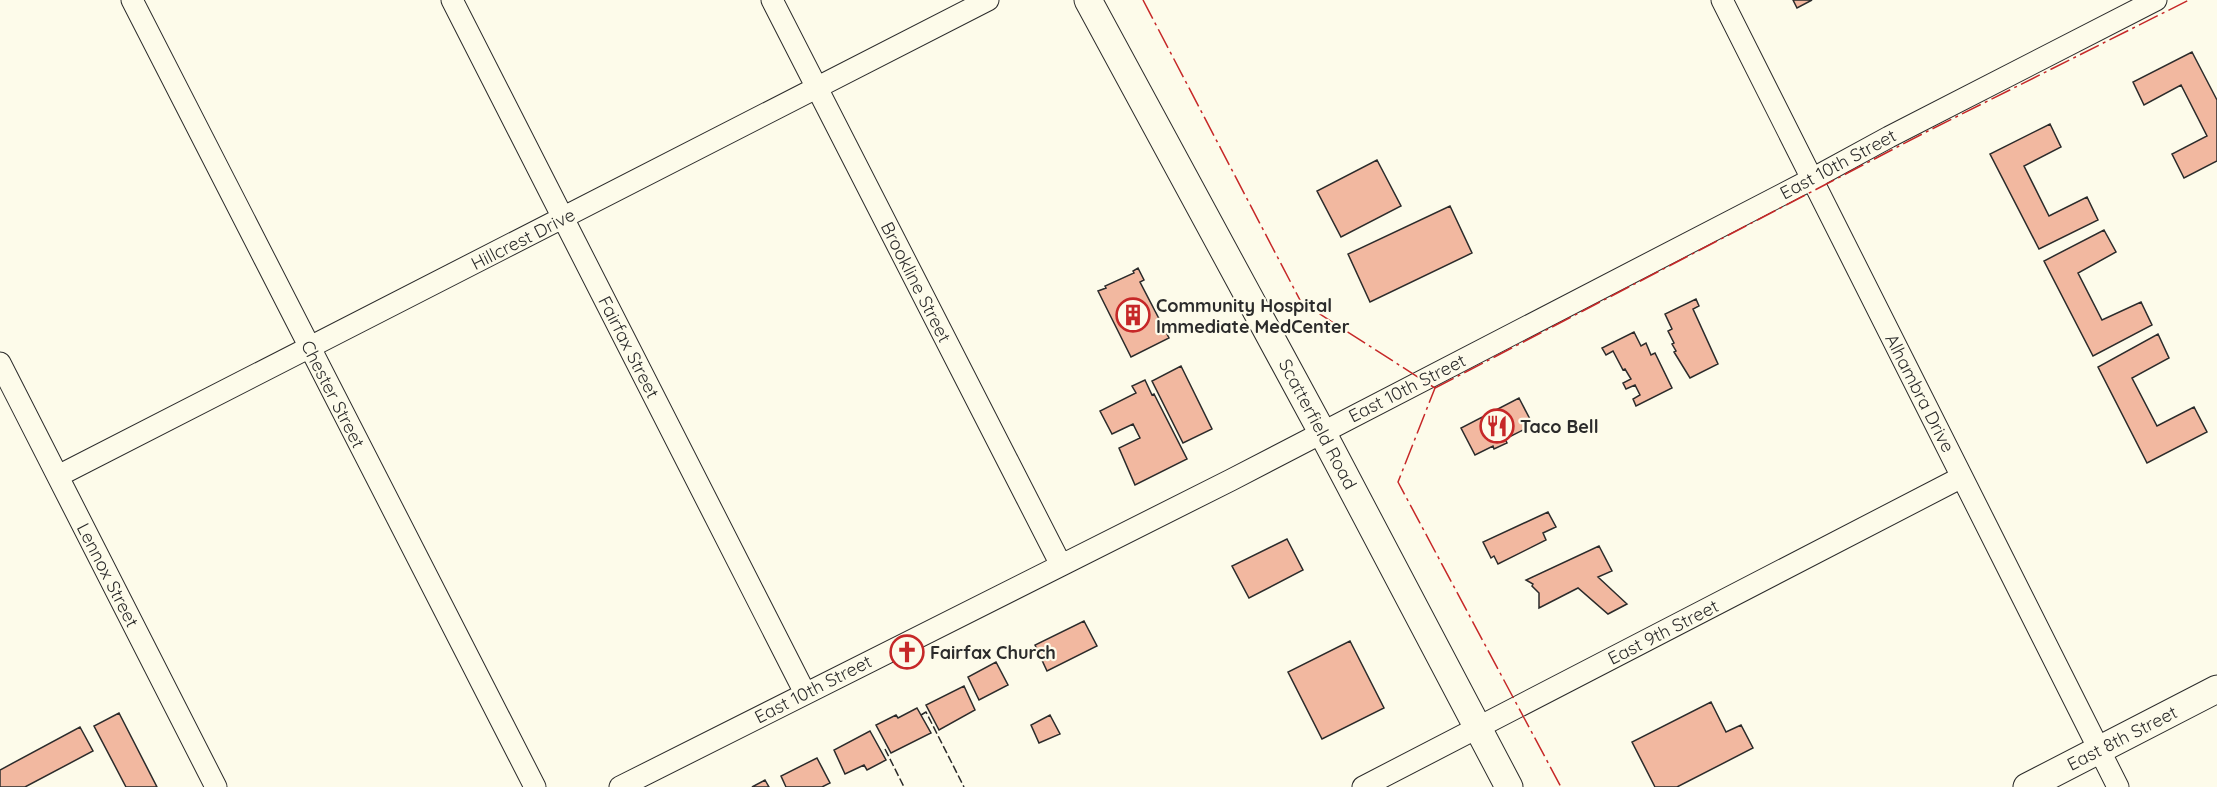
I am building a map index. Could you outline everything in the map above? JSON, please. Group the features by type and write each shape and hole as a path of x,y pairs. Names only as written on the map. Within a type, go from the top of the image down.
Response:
{"main road":[{"name":"Scatterfield Road","path":"1088,0 1322,432 1509,787"},
{"name":"East 8th Street","path":"2027,787 2217,689"}],"street":[{"name":"Chester Street","path":"132,0 535,787"},
{"name":"Fairfax Street","path":"452,0 805,693"},
{"name":"Brookline Street","path":"772,0 1061,565"},
{"name":"Hillcrest Drive","path":"58,476 988,0"},
{"name":"Alhambra Drive","path":"1722,0 2118,787"},
{"name":"East 10th Street","path":"621,787 1322,432 2157,0"},
{"name":"Lennox Street","path":"0,363 216,787"},
{"name":"East 9th Street","path":"1363,787 1962,477"}],"building":[{"path":"1793,0 1812,0 1797,8"},
{"path":"2192,52 2217,100 2217,161 2184,178 2172,154 2207,136 2181,85 2144,105 2133,82"},
{"path":"2050,124 2061,147 2024,166 2049,216 2087,197 2098,220 2039,249 1990,154"},
{"path":"1377,160 1401,206 1341,237 1317,191"},
{"path":"1450,206 1472,253 1370,302 1348,254"},
{"path":"2104,230 2116,252 2078,273 2102,320 2141,302 2152,325 2093,356 2044,261"},
{"name":"Community Hospital Immediate MedCenter","path":"1138,268 1144,280 1140,282 1169,338 1131,357 1098,291 1134,273 1133,271"},
{"path":"1696,299 1699,306 1693,309 1718,364 1690,378 1674,352 1676,351 1672,344 1674,343 1668,331 1672,329 1665,314"},
{"path":"1634,332 1641,346 1646,343 1651,355 1655,353 1672,388 1636,406 1633,399 1640,395 1635,385 1626,389 1623,383 1631,379 1625,369 1623,370 1613,351 1606,355 1602,348"},
{"path":"2158,334 2169,358 2132,378 2157,426 2194,407 2207,432 2147,463 2098,367"},
{"path":"1181,366 1212,429 1183,443 1152,381"},
{"path":"1145,380 1187,459 1135,485 1119,448 1140,438 1133,424 1112,434 1100,411 1136,393 1132,386"},
{"name":"Taco Bell","path":"1519,398 1533,425 1505,439 1507,443 1494,449 1493,446 1475,455 1461,428"},
{"path":"1548,512 1556,527 1543,533 1546,540 1498,564 1494,556 1491,558 1483,542"},
{"path":"1287,539 1303,570 1249,598 1232,566"},
{"path":"1599,546 1612,571 1598,577 1627,604 1608,614 1578,588 1539,608 1539,593 1532,586 1533,584 1526,580"},
{"path":"1084,621 1097,646 1047,671 1035,645"},
{"path":"1350,641 1384,708 1322,739 1288,672"},
{"path":"996,662 1008,685 979,700 968,677"},
{"path":"964,686 975,710 939,730 926,705"},
{"path":"1711,702 1726,732 1741,725 1753,748 1677,787 1655,787 1632,742"},
{"path":"917,708 931,733 891,753 876,725 896,715 898,718"},
{"path":"119,713 157,787 126,787 94,726"},
{"path":"1050,715 1060,734 1039,743 1031,725"},
{"path":"80,727 93,751 25,787 0,787 0,770"},
{"path":"870,731 886,760 867,770 864,765 845,774 834,750"},
{"path":"817,758 830,783 822,787 786,787 781,776"},
{"path":"765,780 769,787 752,787"}],"fence":[{"path":"921,715 926,712 964,787"},
{"path":"885,749 904,787"}],"power":[{"path":"1143,0 1301,302 1435,388 1398,482 1561,787"},
{"path":"1435,388 1930,130 2189,0"}],"place":[{"name":"Community Hospital Immediate MedCenter","path":"1133,315"},
{"name":"Taco Bell","path":"1497,426"},
{"name":"Fairfax Church","path":"907,652"}]}
